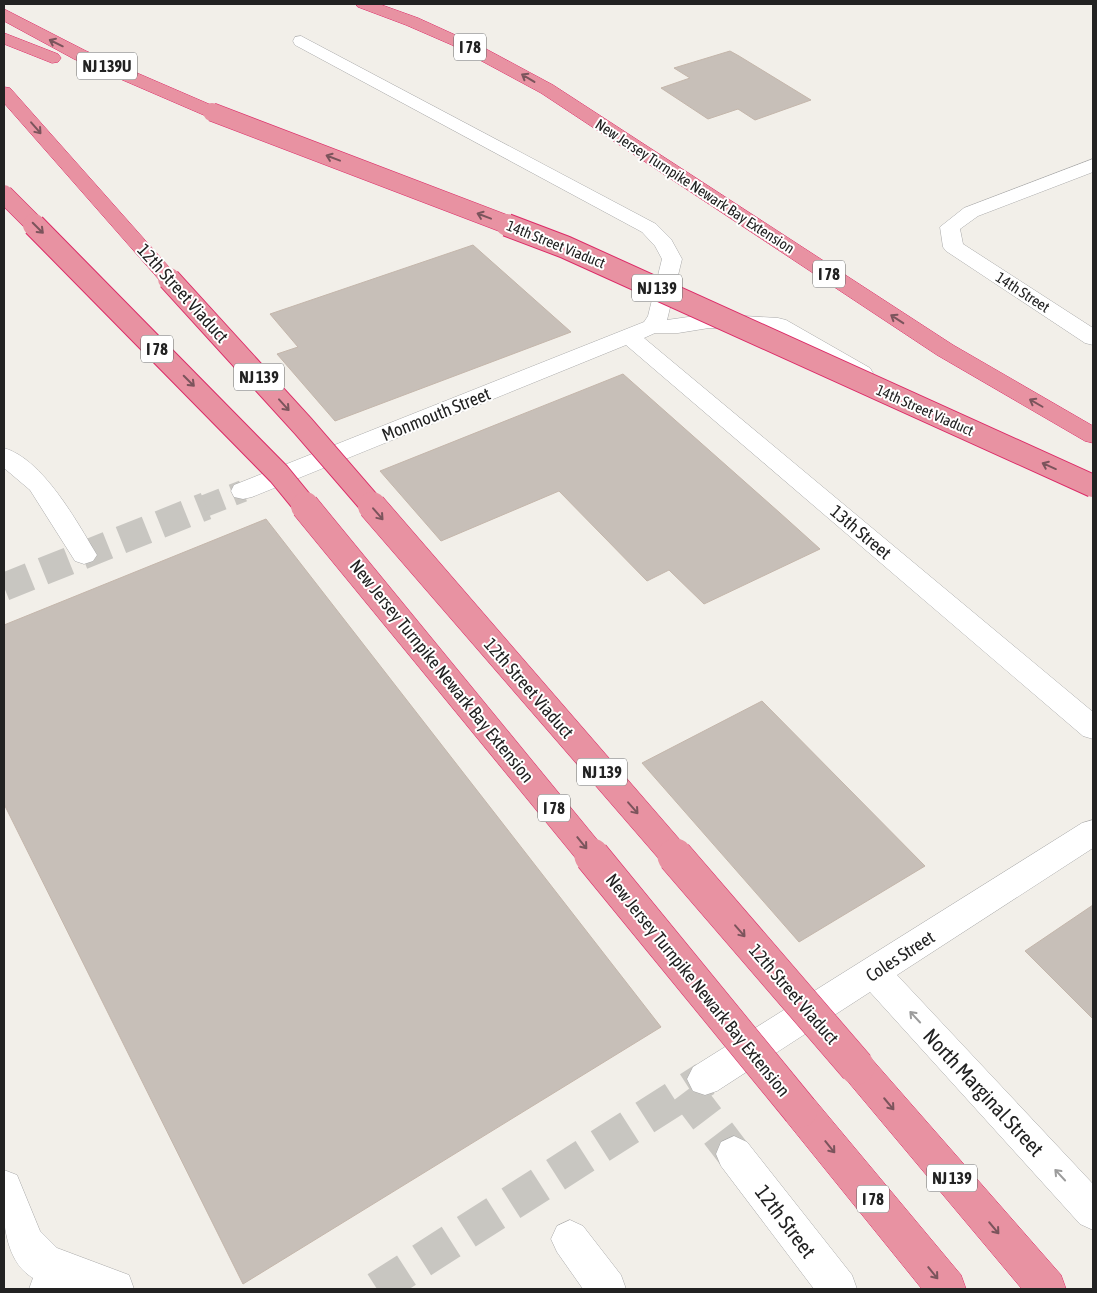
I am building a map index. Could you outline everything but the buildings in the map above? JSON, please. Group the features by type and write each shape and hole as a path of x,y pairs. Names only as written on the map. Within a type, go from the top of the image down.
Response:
{"highway":[{"name":"New Jersey Turnpike Newark Bay Extension","path":"364,4 449,36 547,89 945,350 1093,436"},
{"name":"NJ 139U","path":"4,14 35,32 90,59 212,112"},
{"name":"14th Street Viaduct","path":"4,38 41,54 212,112 565,247 1093,486"},
{"name":"12th Street Viaduct","path":"4,92 169,279 303,426 857,1067 1046,1289"},
{"path":"4,119 169,279"},
{"name":"New Jersey Turnpike Newark Bay Extension","path":"4,194 279,474 947,1289"}],"street":[{"path":"301,41 649,228 664,243 672,259 659,316 641,332"},
{"name":"14th Street","path":"1093,165 970,212 950,227 953,246 1093,338"},
{"name":"Monmouth Street","path":"243,491 641,332 709,321 778,325 864,374"},
{"name":"13th Street","path":"641,332 1093,728"},
{"path":"4,456 39,484 84,555"},
{"name":"Coles Street","path":"706,1079 1093,832"},
{"name":"North Marginal Street","path":"874,973 1093,1211"},
{"name":"12th Street","path":"734,1154 838,1289"},
{"path":"4,1188 26,1244 62,1281 115,1289"},
{"path":"570,1239 608,1289"}],"tunnel":[{"path":"202,507 243,491"},
{"path":"4,587 206,506"},
{"path":"686,1091 705,1079"},
{"path":"377,1289 686,1091"},
{"path":"686,1091 734,1154"}]}
